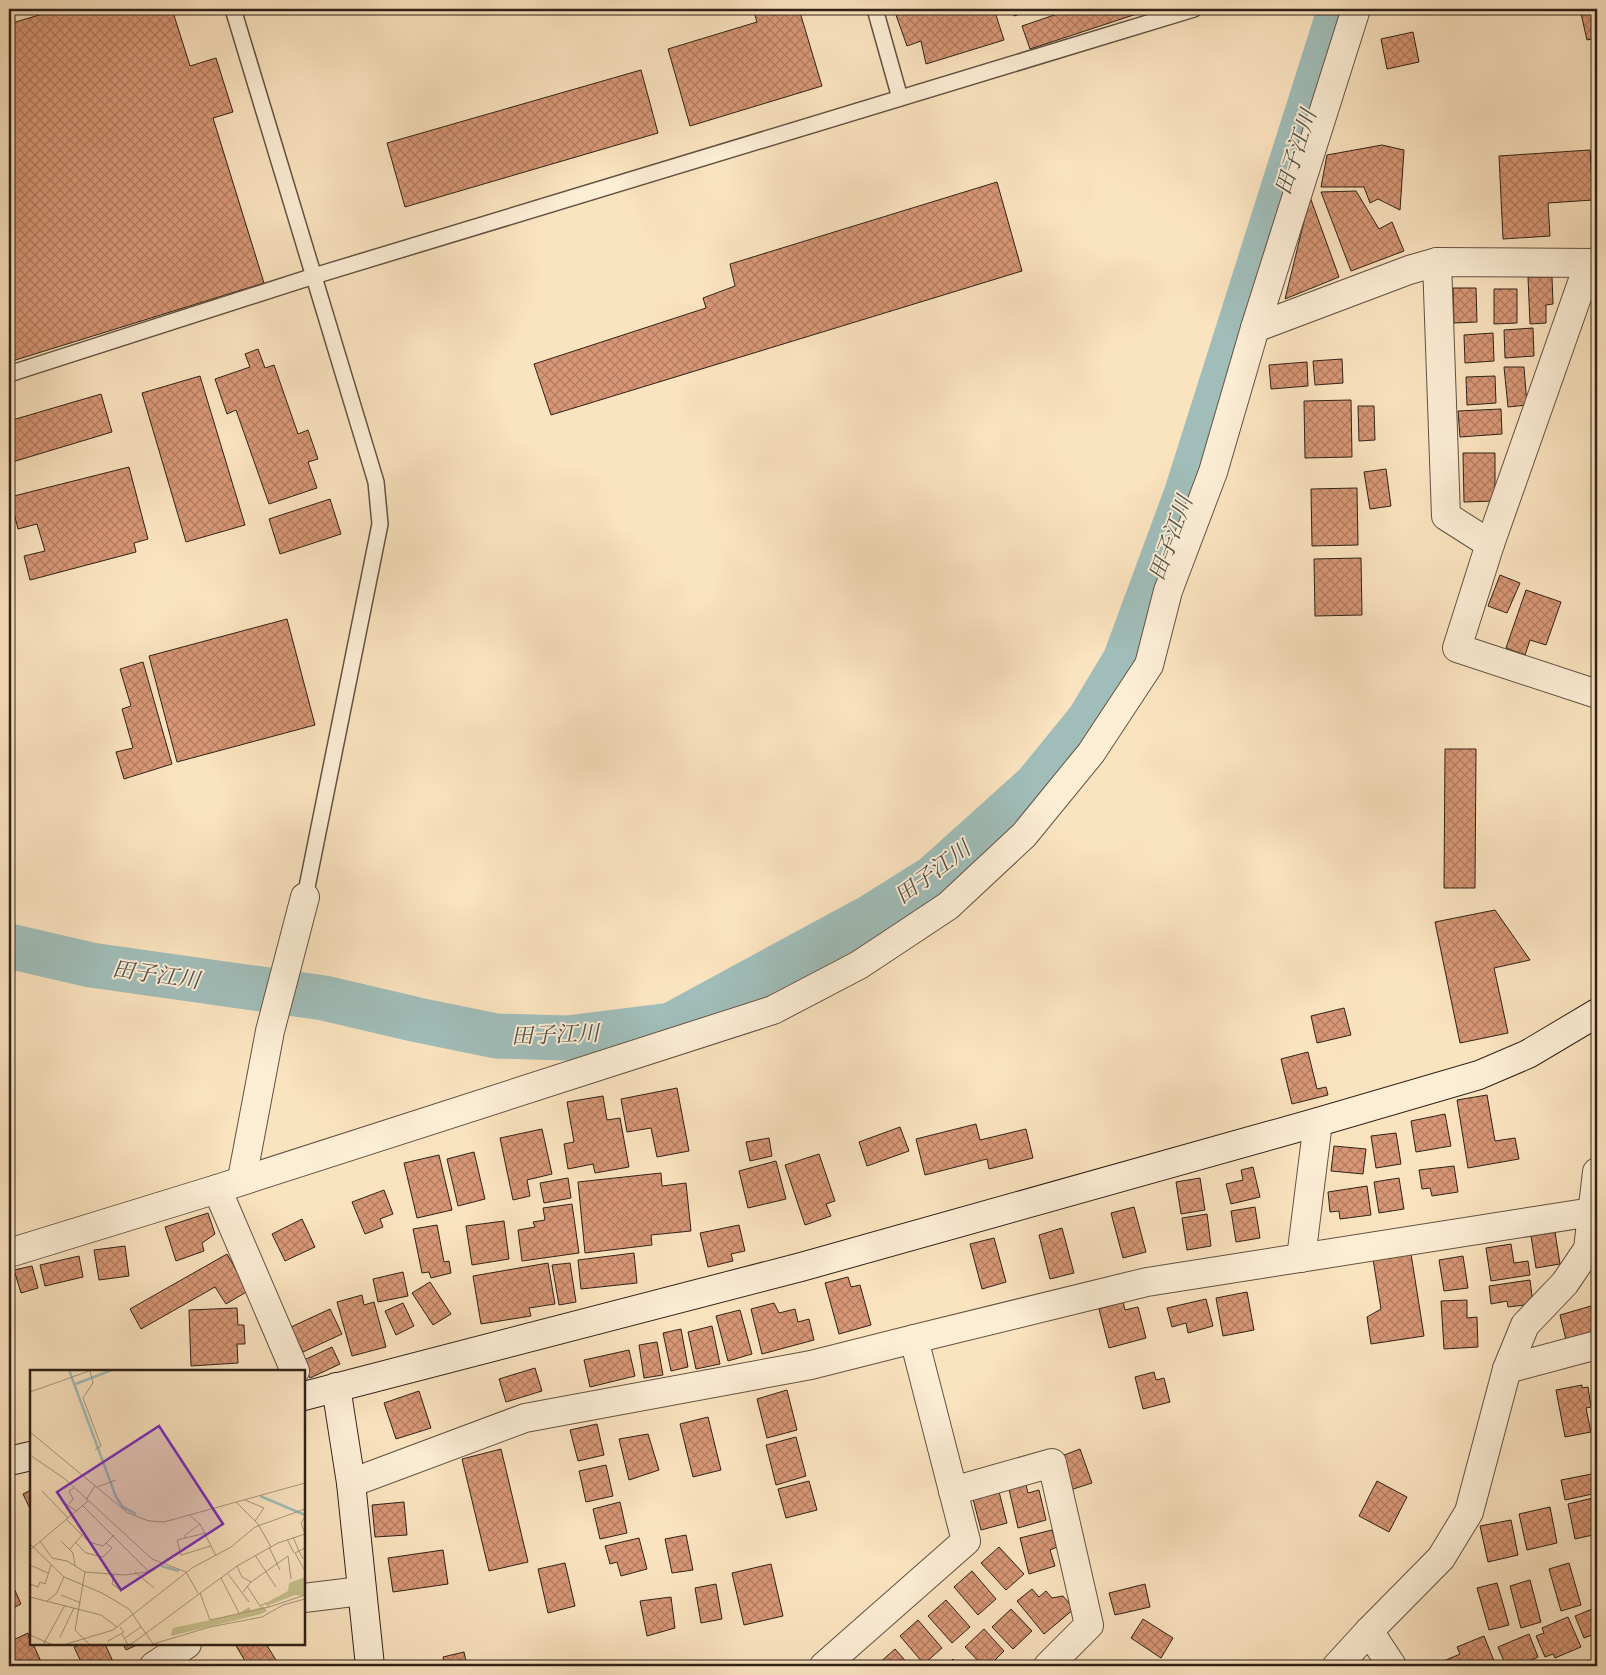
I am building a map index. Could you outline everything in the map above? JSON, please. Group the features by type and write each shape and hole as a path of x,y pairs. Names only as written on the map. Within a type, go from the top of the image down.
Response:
{"street":[{"path":"9,1253 216,1189 774,1010 859,965 948,906 1024,835 1091,754 1149,665 1168,591 1213,472 1255,328 1356,9"},
{"path":"1255,328 1409,270 1437,262 1593,263 1490,544 1457,648 1597,694"},
{"path":"1437,262 1446,516 1490,544"},
{"path":"242,1180 270,1031 305,897"},
{"path":"305,1389 336,1387 802,1266 1318,1122 1479,1075 1528,1054 1597,1013"},
{"path":"1300,1258 1318,1122"},
{"path":"1338,1666 1369,1631 1442,1558 1469,1512 1507,1369 1525,1326 1565,1283 1588,1249 1597,1172"},
{"path":"216,1189 294,1370"},
{"path":"351,1483 524,1418 811,1365 1146,1282 1592,1212"},
{"path":"824,1666 966,1541 914,1339"},
{"path":"1507,1369 1597,1345"},
{"path":"336,1387 351,1483 370,1666"},
{"path":"9,1461 30,1456"},
{"path":"953,1491 1052,1463 1089,1625 1048,1666"},
{"path":"305,1598 361,1591"},
{"path":"1369,1631 1392,1666"},
{"path":"154,1666 186,1645"}],"lane":[{"path":"233,9 376,482 380,524 305,897"},
{"path":"875,9 900,98"},
{"path":"9,374 314,276 1194,9"}],"building":[{"path":"59,9 172,9 190,66 216,58 233,112 213,118 264,283 9,362 9,24"},
{"path":"753,9 799,9 822,86 690,126 668,49 757,22"},
{"path":"909,9 994,9 1004,40 926,64 921,41 907,46 896,15"},
{"path":"1012,9 1036,9 1014,16"},
{"path":"1062,9 1152,9 1030,49 1022,26 1063,12"},
{"path":"1580,9 1597,9 1597,38 1587,40"},
{"path":"1413,32 1419,62 1387,69 1381,39"},
{"path":"641,70 658,133 405,207 387,143"},
{"path":"1382,145 1404,150 1400,210 1378,199 1370,203 1364,187 1321,187 1327,155"},
{"path":"1590,150 1593,200 1548,203 1550,236 1503,239 1499,156"},
{"path":"997,182 1022,271 551,415 534,364 706,308 703,298 735,286 730,264"},
{"path":"1356,191 1379,229 1392,222 1404,251 1351,271 1321,192"},
{"path":"1310,197 1339,277 1285,299"},
{"path":"1528,277 1552,277 1553,304 1546,305 1546,323 1530,324"},
{"path":"1453,288 1476,288 1477,322 1454,323"},
{"path":"1494,289 1517,289 1517,323 1494,324"},
{"path":"1533,328 1534,356 1505,358 1504,330"},
{"path":"1493,333 1494,361 1465,363 1464,335"},
{"path":"258,349 265,368 274,365 298,434 308,430 318,459 308,462 317,488 269,504 236,410 227,414 215,379 250,367 245,354"},
{"path":"1342,359 1343,383 1315,385 1313,361"},
{"path":"1307,362 1308,386 1271,389 1269,365"},
{"path":"1504,367 1524,367 1527,405 1508,407"},
{"path":"200,376 245,525 186,542 142,393"},
{"path":"1495,376 1496,403 1467,405 1466,377"},
{"path":"101,394 112,432 9,463 9,421"},
{"path":"1351,400 1352,457 1305,458 1304,401"},
{"path":"1358,406 1374,406 1375,440 1359,441"},
{"path":"1501,409 1502,434 1460,437 1458,411"},
{"path":"1463,453 1495,453 1495,501 1464,502"},
{"path":"129,467 148,539 134,543 136,552 30,580 24,556 45,551 37,524 18,529 10,497"},
{"path":"1386,469 1391,506 1370,509 1364,472"},
{"path":"1357,488 1358,545 1312,546 1311,489"},
{"path":"330,499 341,534 280,554 269,519"},
{"path":"1361,558 1362,615 1315,616 1314,559"},
{"path":"1500,575 1520,583 1507,613 1488,606"},
{"path":"1526,590 1561,602 1546,645 1530,640 1525,655 1506,648"},
{"path":"287,619 315,725 177,762 149,656"},
{"path":"143,662 172,764 124,779 116,752 133,748 122,709 131,706 120,669"},
{"path":"1445,749 1476,749 1475,888 1444,888"},
{"path":"1495,910 1530,960 1494,968 1508,1033 1460,1043 1435,922"},
{"path":"1344,1008 1351,1035 1317,1043 1311,1016"},
{"path":"1308,1052 1317,1089 1326,1087 1328,1095 1292,1104 1281,1059"},
{"path":"677,1088 689,1151 657,1157 651,1128 627,1132 621,1099"},
{"path":"1487,1095 1495,1141 1515,1138 1519,1159 1468,1168 1457,1100"},
{"path":"603,1096 607,1120 620,1118 629,1167 595,1173 593,1164 568,1169 564,1144 574,1142 567,1102"},
{"path":"1445,1114 1451,1146 1416,1152 1411,1121"},
{"path":"976,1124 980,1140 1026,1129 1033,1158 989,1169 987,1159 925,1175 916,1139"},
{"path":"900,1127 909,1151 867,1166 859,1142"},
{"path":"542,1129 552,1174 527,1180 530,1196 513,1200 500,1138"},
{"path":"1396,1133 1401,1164 1376,1168 1371,1136"},
{"path":"769,1138 772,1156 750,1161 746,1142"},
{"path":"1334,1146 1366,1149 1363,1174 1331,1171"},
{"path":"474,1152 485,1199 458,1206 447,1159"},
{"path":"819,1154 835,1201 826,1204 831,1216 805,1225 785,1165"},
{"path":"439,1155 452,1210 417,1218 404,1163"},
{"path":"776,1161 786,1199 748,1208 739,1171"},
{"path":"1454,1166 1458,1192 1432,1196 1430,1188 1422,1189 1419,1170"},
{"path":"1253,1167 1260,1197 1231,1204 1226,1184 1243,1180 1241,1170"},
{"path":"661,1173 662,1186 686,1183 691,1231 651,1235 652,1245 585,1253 578,1182"},
{"path":"568,1178 571,1198 544,1203 540,1183"},
{"path":"1200,1178 1205,1210 1181,1214 1176,1182"},
{"path":"1399,1178 1404,1209 1379,1213 1374,1182"},
{"path":"1367,1186 1371,1215 1340,1219 1339,1211 1330,1212 1328,1192"},
{"path":"384,1190 393,1214 380,1219 383,1227 365,1234 352,1202"},
{"path":"572,1204 579,1253 522,1261 518,1230 535,1227 533,1222 545,1220 543,1208"},
{"path":"1134,1207 1146,1252 1123,1258 1111,1213"},
{"path":"1255,1207 1260,1238 1236,1242 1231,1211"},
{"path":"208,1213 215,1234 202,1243 204,1251 176,1261 165,1227"},
{"path":"1207,1214 1211,1246 1187,1250 1182,1218"},
{"path":"302,1219 315,1247 285,1261 272,1234"},
{"path":"504,1221 509,1259 472,1265 466,1226"},
{"path":"437,1225 444,1262 449,1261 451,1273 431,1278 429,1272 422,1273 413,1229"},
{"path":"739,1225 745,1251 731,1254 733,1261 708,1267 700,1233"},
{"path":"1062,1228 1074,1273 1050,1279 1039,1235"},
{"path":"1555,1232 1560,1264 1536,1268 1531,1236"},
{"path":"994,1238 1006,1282 982,1289 970,1244"},
{"path":"1511,1244 1514,1263 1528,1261 1530,1275 1491,1281 1486,1248"},
{"path":"125,1246 129,1276 99,1280 94,1250"},
{"path":"634,1253 637,1283 581,1289 578,1260"},
{"path":"227,1254 248,1291 226,1304 215,1287 141,1329 130,1309"},
{"path":"1411,1254 1424,1336 1371,1344 1367,1317 1381,1309 1373,1259"},
{"path":"79,1256 83,1277 45,1286 40,1265"},
{"path":"1463,1256 1468,1288 1444,1291 1439,1260"},
{"path":"548,1263 555,1304 529,1308 531,1316 481,1324 473,1276"},
{"path":"570,1263 576,1302 559,1305 552,1265"},
{"path":"32,1266 38,1288 21,1293 14,1270"},
{"path":"403,1272 408,1296 378,1302 373,1279"},
{"path":"848,1277 851,1287 860,1285 871,1325 839,1334 825,1283"},
{"path":"1530,1280 1533,1304 1508,1307 1507,1301 1491,1304 1489,1286"},
{"path":"1597,1280 1597,1297 1593,1281"},
{"path":"430,1282 451,1314 433,1325 412,1293"},
{"path":"1247,1292 1254,1330 1223,1336 1216,1298"},
{"path":"362,1295 364,1305 374,1302 386,1347 352,1356 337,1302"},
{"path":"1206,1299 1213,1326 1188,1333 1186,1323 1172,1327 1167,1308"},
{"path":"1467,1300 1467,1318 1477,1317 1478,1347 1444,1349 1441,1301"},
{"path":"1123,1302 1125,1310 1138,1307 1146,1338 1109,1348 1099,1309"},
{"path":"403,1303 414,1326 396,1335 385,1311"},
{"path":"774,1303 779,1313 795,1309 798,1322 809,1319 814,1340 762,1354 751,1309"},
{"path":"1591,1306 1597,1333 1566,1340 1560,1315"},
{"path":"237,1308 238,1325 244,1325 245,1344 237,1344 238,1363 191,1366 189,1310"},
{"path":"330,1309 342,1334 303,1352 291,1327"},
{"path":"740,1310 752,1354 728,1361 716,1316"},
{"path":"712,1326 720,1364 696,1369 688,1332"},
{"path":"681,1329 688,1367 671,1371 663,1333"},
{"path":"657,1342 663,1375 644,1378 639,1345"},
{"path":"332,1347 340,1364 310,1378 302,1361"},
{"path":"629,1350 635,1376 590,1387 584,1360"},
{"path":"535,1368 542,1391 506,1402 499,1379"},
{"path":"1154,1372 1156,1380 1164,1378 1170,1402 1143,1409 1135,1377"},
{"path":"1582,1385 1582,1388 1588,1387 1591,1407 1586,1408 1591,1432 1565,1437 1556,1390"},
{"path":"787,1390 797,1430 767,1438 757,1399"},
{"path":"419,1391 431,1428 396,1439 384,1403"},
{"path":"708,1417 721,1470 693,1477 680,1424"},
{"path":"597,1424 604,1455 578,1461 570,1430"},
{"path":"648,1434 659,1470 629,1480 619,1439"},
{"path":"796,1437 806,1476 776,1485 766,1445"},
{"path":"501,1449 528,1562 489,1571 462,1459"},
{"path":"1080,1449 1092,1483 1070,1490 1059,1457"},
{"path":"606,1465 613,1496 586,1502 579,1471"},
{"path":"1597,1473 1597,1493 1565,1500 1561,1480"},
{"path":"809,1481 817,1510 786,1518 778,1489"},
{"path":"1025,1481 1028,1493 1039,1490 1046,1520 1018,1528 1008,1485"},
{"path":"1377,1481 1407,1497 1389,1532 1359,1516"},
{"path":"998,1488 1007,1523 981,1530 972,1495"},
{"path":"30,1490 30,1509 23,1494"},
{"path":"1597,1497 1597,1534 1575,1539 1568,1504"},
{"path":"404,1502 407,1535 375,1537 372,1505"},
{"path":"620,1502 627,1533 600,1539 593,1509"},
{"path":"1550,1507 1557,1543 1527,1550 1519,1514"},
{"path":"1511,1520 1518,1555 1488,1562 1480,1526"},
{"path":"1052,1530 1057,1547 1050,1550 1055,1566 1029,1574 1020,1538"},
{"path":"686,1535 693,1570 672,1573 665,1539"},
{"path":"639,1538 647,1569 621,1576 617,1562 610,1564 605,1546"},
{"path":"999,1547 1024,1574 1006,1590 981,1563"},
{"path":"443,1550 448,1584 393,1592 388,1558"},
{"path":"565,1563 575,1606 548,1613 538,1569"},
{"path":"1569,1563 1581,1605 1561,1611 1549,1569"},
{"path":"771,1564 783,1616 744,1625 732,1573"},
{"path":"972,1571 996,1599 978,1615 954,1587"},
{"path":"9,1577 21,1604 9,1610"},
{"path":"1530,1580 1541,1622 1521,1628 1510,1586"},
{"path":"1497,1583 1509,1625 1489,1630 1477,1588"},
{"path":"716,1584 722,1619 701,1623 695,1588"},
{"path":"1145,1584 1150,1607 1115,1615 1109,1593"},
{"path":"1032,1589 1039,1597 1046,1591 1052,1598 1063,1596 1074,1609 1044,1634 1017,1601"},
{"path":"671,1597 675,1628 647,1636 640,1601"},
{"path":"946,1600 970,1627 952,1643 928,1616"},
{"path":"1597,1607 1597,1633 1584,1638 1575,1616"},
{"path":"1011,1609 1032,1631 1013,1649 992,1627"},
{"path":"1568,1617 1581,1647 1555,1658 1553,1654 1545,1657 1536,1636 1544,1633 1542,1628"},
{"path":"1143,1619 1173,1638 1161,1658 1131,1638"},
{"path":"918,1620 942,1648 924,1664 900,1636"},
{"path":"984,1629 1004,1651 989,1666 983,1666 965,1647"},
{"path":"28,1633 30,1645 33,1645 43,1666 11,1666 9,1662 9,1642"},
{"path":"1529,1634 1538,1657 1517,1666 1506,1666 1498,1647"},
{"path":"1484,1636 1496,1666 1438,1666 1437,1664 1460,1654 1457,1647"},
{"path":"79,1645 105,1645 115,1666 83,1666 74,1647"},
{"path":"124,1645 137,1645 126,1650"},
{"path":"236,1645 267,1645 276,1660 265,1666 248,1666"},
{"path":"895,1649 910,1666 877,1665"},
{"path":"464,1652 467,1666 445,1666 443,1657"},
{"path":"953,1659 960,1666 946,1666"}],"waterway":[{"name":"田子江川","path":"9,946 91,965 324,998 496,1036 567,1038 671,1025 872,916 934,877 1036,785 1089,720 1125,660 1186,495 1340,9"}]}
